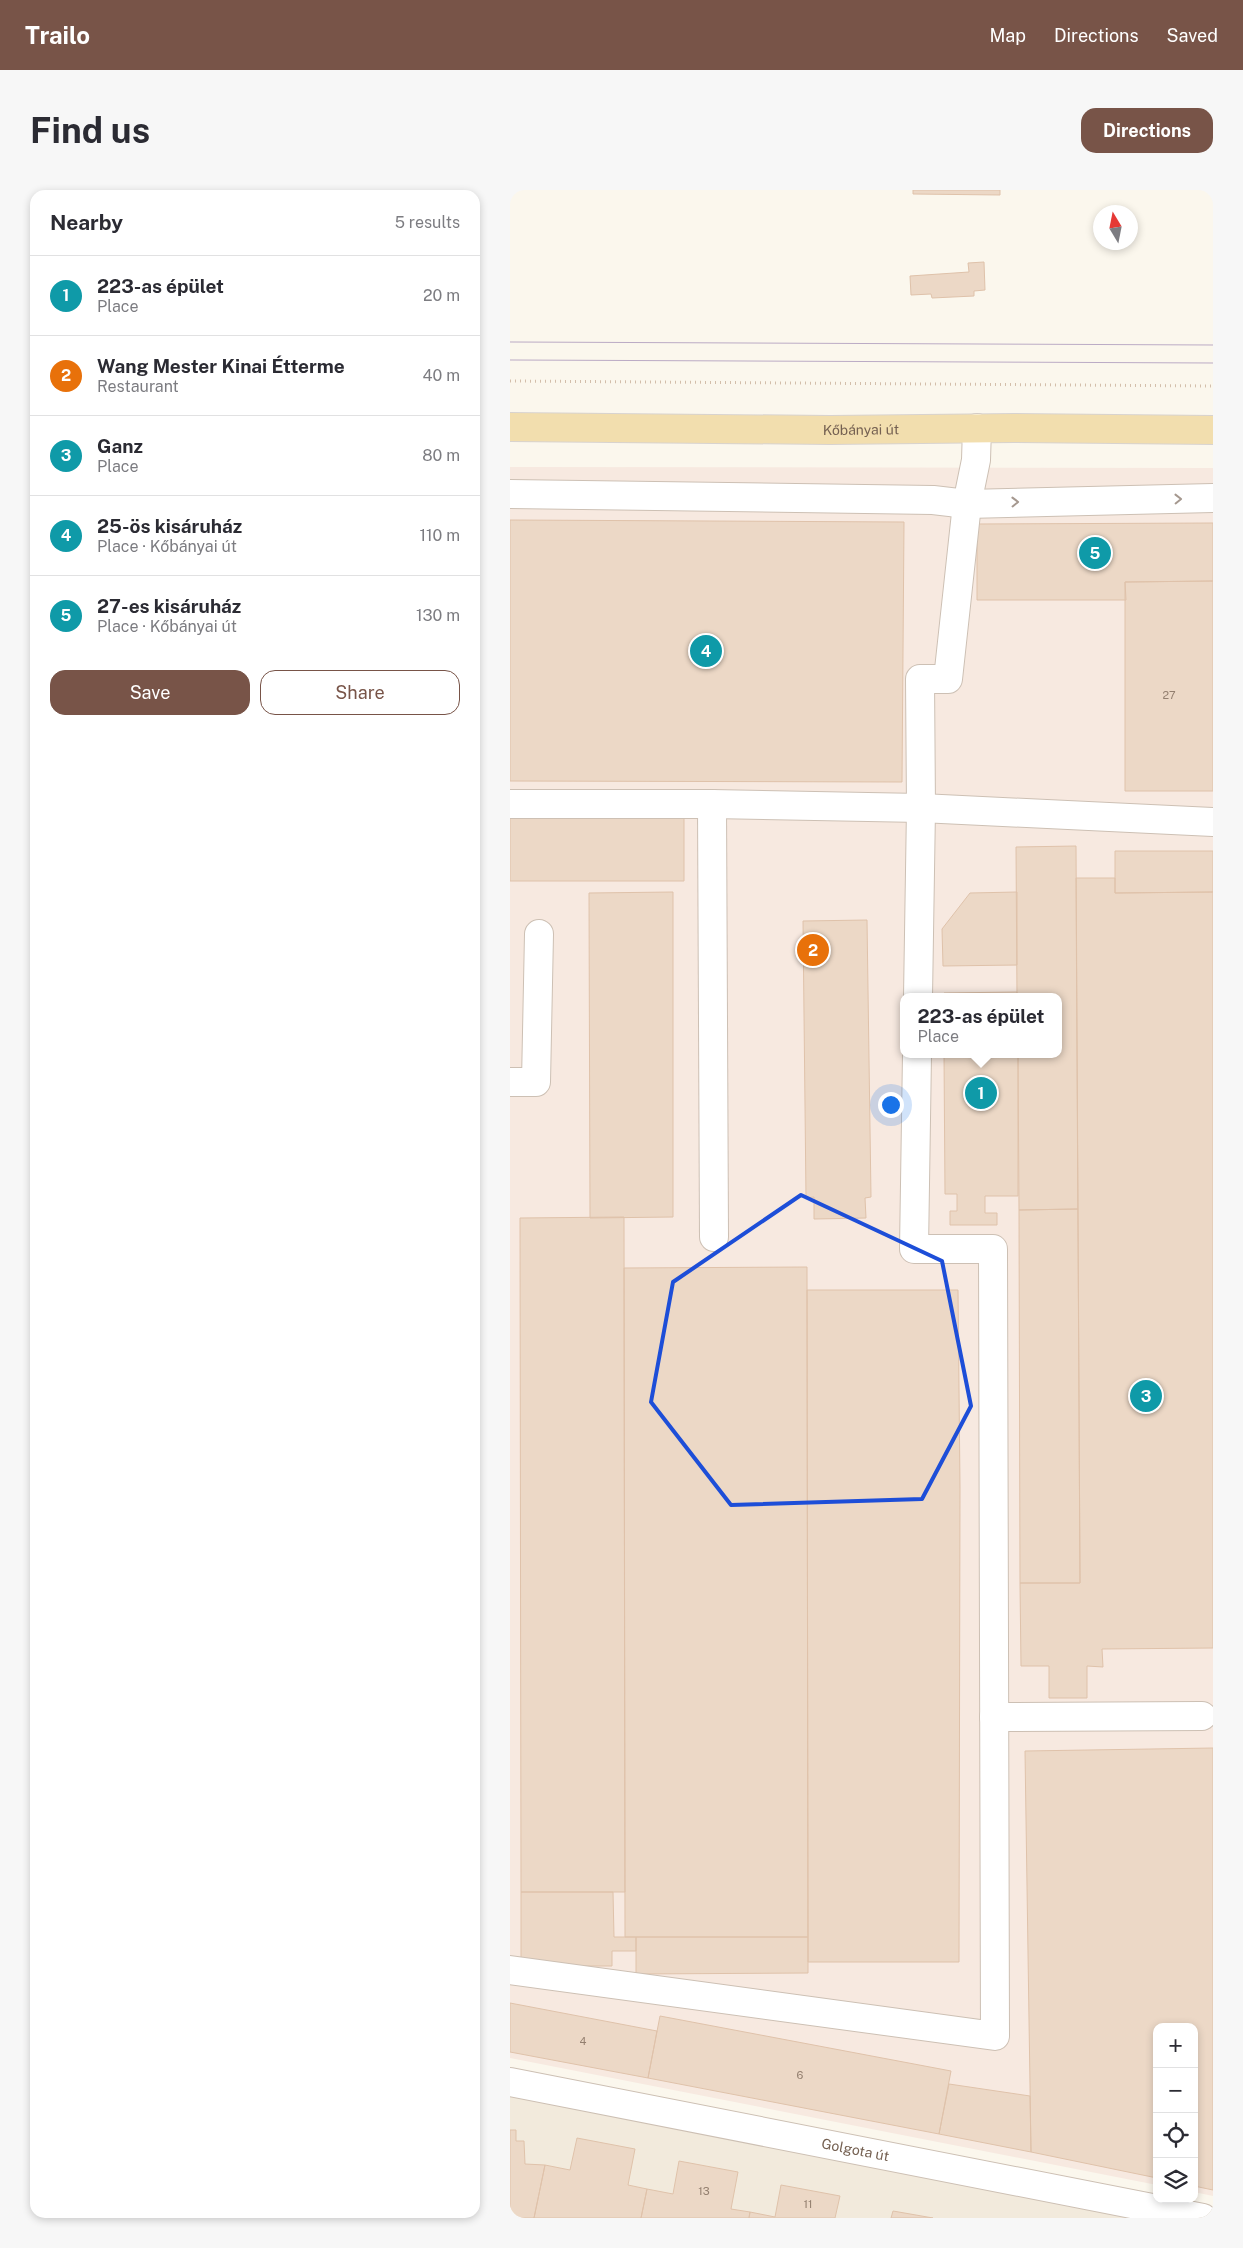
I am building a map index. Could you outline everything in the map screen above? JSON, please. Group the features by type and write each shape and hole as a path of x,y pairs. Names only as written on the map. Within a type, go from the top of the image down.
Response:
{"main road":[{"name":"Kőbányai út","path":"510,427 830,430 977,428 1213,430"}],"street":[{"path":"918,993 921,808 920,679 948,679 966,504 976,460 977,428"},
{"path":"510,494 933,500 966,504 1213,498"},
{"path":"510,804 712,804 921,808 1213,822"},
{"path":"712,804 714,1237"},
{"path":"510,1082 536,1082 539,934"},
{"path":"510,1970 995,2036 993,1249 914,1249 917,1058"},
{"path":"994,1716 1202,1716"},
{"name":"Golgota út","path":"510,2082 1203,2218"}],"path":[{"path":"510,381 1213,386"}],"highlighted area":[{"path":"801,1195 942,1261 971,1406 922,1499 731,1505 651,1402 673,1282"}],"shaded area":[{"path":"510,467 1213,468 1213,2196 1198,2193 1198,2023 1153,2023 1153,2184 510,2058"},
{"path":"510,2080 1145,2218 510,2218"}],"building":[{"path":"913,190 1000,190 1000,195 913,194"},
{"path":"984,262 985,290 974,291 974,296 932,298 931,294 911,295 910,276 969,272 968,263"},
{"path":"510,520 904,522 902,782 510,781"},
{"path":"1213,523 1213,581 1125,582 1126,600 977,600 977,524"},
{"path":"1213,581 1213,791 1125,791 1125,582"},
{"path":"510,813 684,813 684,881 510,881"},
{"path":"1076,846 1078,1209 1019,1210 1018,1058 1062,1058 1062,993 1017,993 1016,847"},
{"path":"1115,851 1213,851 1213,892 1115,893"},
{"path":"1076,878 1115,878 1115,893 1213,892 1213,1648 1102,1649 1103,1667 1087,1666 1087,1698 1049,1698 1049,1666 1021,1666 1020,1583 1080,1583"},
{"path":"673,892 673,1217 590,1218 589,893"},
{"path":"1017,892 1017,965 943,966 942,929 970,893"},
{"path":"867,920 871,1197 865,1198 866,1218 814,1219 814,1197 806,1198 803,921"},
{"path":"1017,992 1017,993 944,993"},
{"path":"944,1058 1018,1058 1018,1196 985,1196 985,1213 997,1213 997,1225 950,1225 950,1211 957,1211 957,1194 945,1194"},
{"path":"1078,1209 1080,1583 1020,1583 1019,1210"},
{"path":"624,1217 625,1892 521,1892 520,1218"},
{"path":"807,1267 808,1937 625,1937 624,1268"},
{"path":"807,1290 958,1290 960,1488 959,1962 808,1962"},
{"path":"1213,1748 1213,2190 1198,2187 1198,2023 1153,2023 1153,2177 1031,2152 1025,1751"},
{"path":"521,1892 613,1892 614,1937 636,1937 636,1951 612,1951 612,1966 521,1966"},
{"path":"636,1937 808,1937 808,1973 636,1974"},
{"path":"510,2003 657,2031 648,2078 510,2052"},
{"path":"660,2016 951,2071 939,2134 648,2078"},
{"path":"949,2084 1030,2096 1031,2152 939,2134"},
{"path":"510,2130 516,2130 516,2141 524,2141 525,2164 545,2165 534,2218 510,2218"},
{"path":"577,2138 635,2149 628,2185 647,2189 641,2218 534,2218 545,2165 570,2170"},
{"path":"679,2161 738,2172 731,2209 750,2212 749,2218 641,2218 647,2189 673,2194"},
{"path":"781,2185 840,2196 835,2218 749,2218 750,2212 775,2217"},
{"path":"893,2211 933,2218 891,2218"}],"tram line":[{"path":"510,342 1213,345"},
{"path":"510,360 1213,363"}],"place":[{"name":"27-es kisáruház","path":"1095,553"},
{"name":"25-ös kisáruház","path":"706,651"},
{"name":"Wang Mester Kinai Étterme","path":"813,950"},
{"name":"223-as épület","path":"981,1093"},
{"name":"Ganz","path":"1146,1396"}]}
